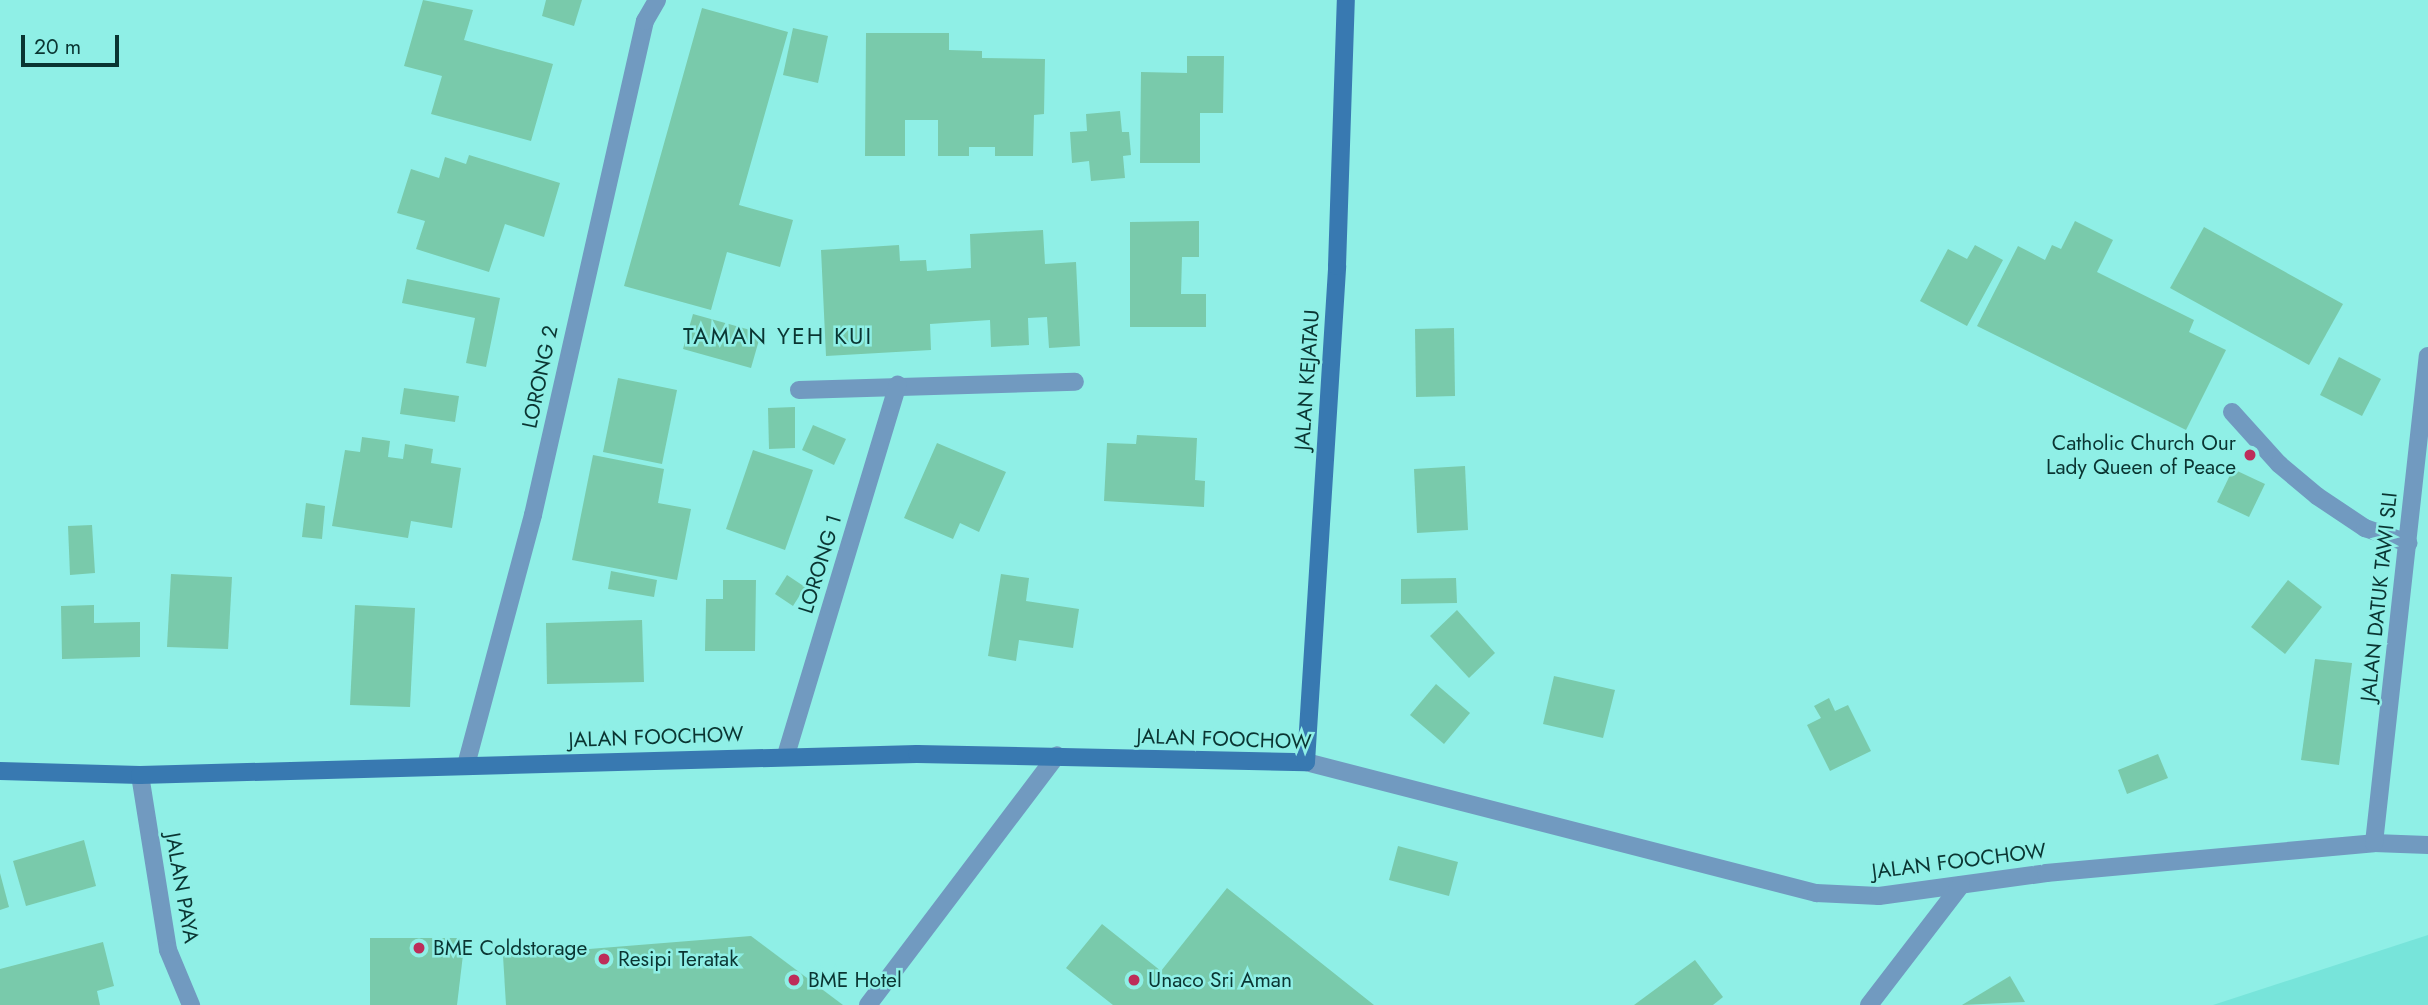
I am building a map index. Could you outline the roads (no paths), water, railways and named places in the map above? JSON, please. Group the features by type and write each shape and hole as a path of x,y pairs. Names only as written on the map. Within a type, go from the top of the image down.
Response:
{"main road":[{"name":"JALAN KEJATAU","path":"1306,762 1337,266 1346,0"},
{"name":"JALAN FOOCHOW","path":"0,771 140,775 786,755 1057,755 1306,762"}],"street":[{"name":"LORONG 2","path":"466,765 533,515 645,21 657,0"},
{"name":"JALAN DATUK TAWI SLI","path":"2374,843 2428,356"},
{"path":"799,390 898,385 1075,382"},
{"name":"LORONG 1","path":"786,755 898,385"},
{"path":"2232,412 2279,464 2316,496 2365,528 2408,543"},
{"path":"868,1005 1057,755"},
{"name":"JALAN FOOCHOW","path":"1306,762 1816,893 1879,896 1961,885 2374,843 2428,845"},
{"name":"JALAN PAYA","path":"140,775 168,950 191,1005"},
{"path":"1869,1005 1961,885"}],"place":[{"name":"Catholic Church Our Lady Queen of Peace","path":"2250,455"},
{"name":"BME Coldstorage","path":"419,948"},
{"name":"Resipi Teratak","path":"604,959"},
{"name":"BME Hotel","path":"794,980"},
{"name":"Unaco Sri Aman","path":"1134,980"}],"district":[{"name":"TAMAN YEH KUI","path":"778,336"}]}
